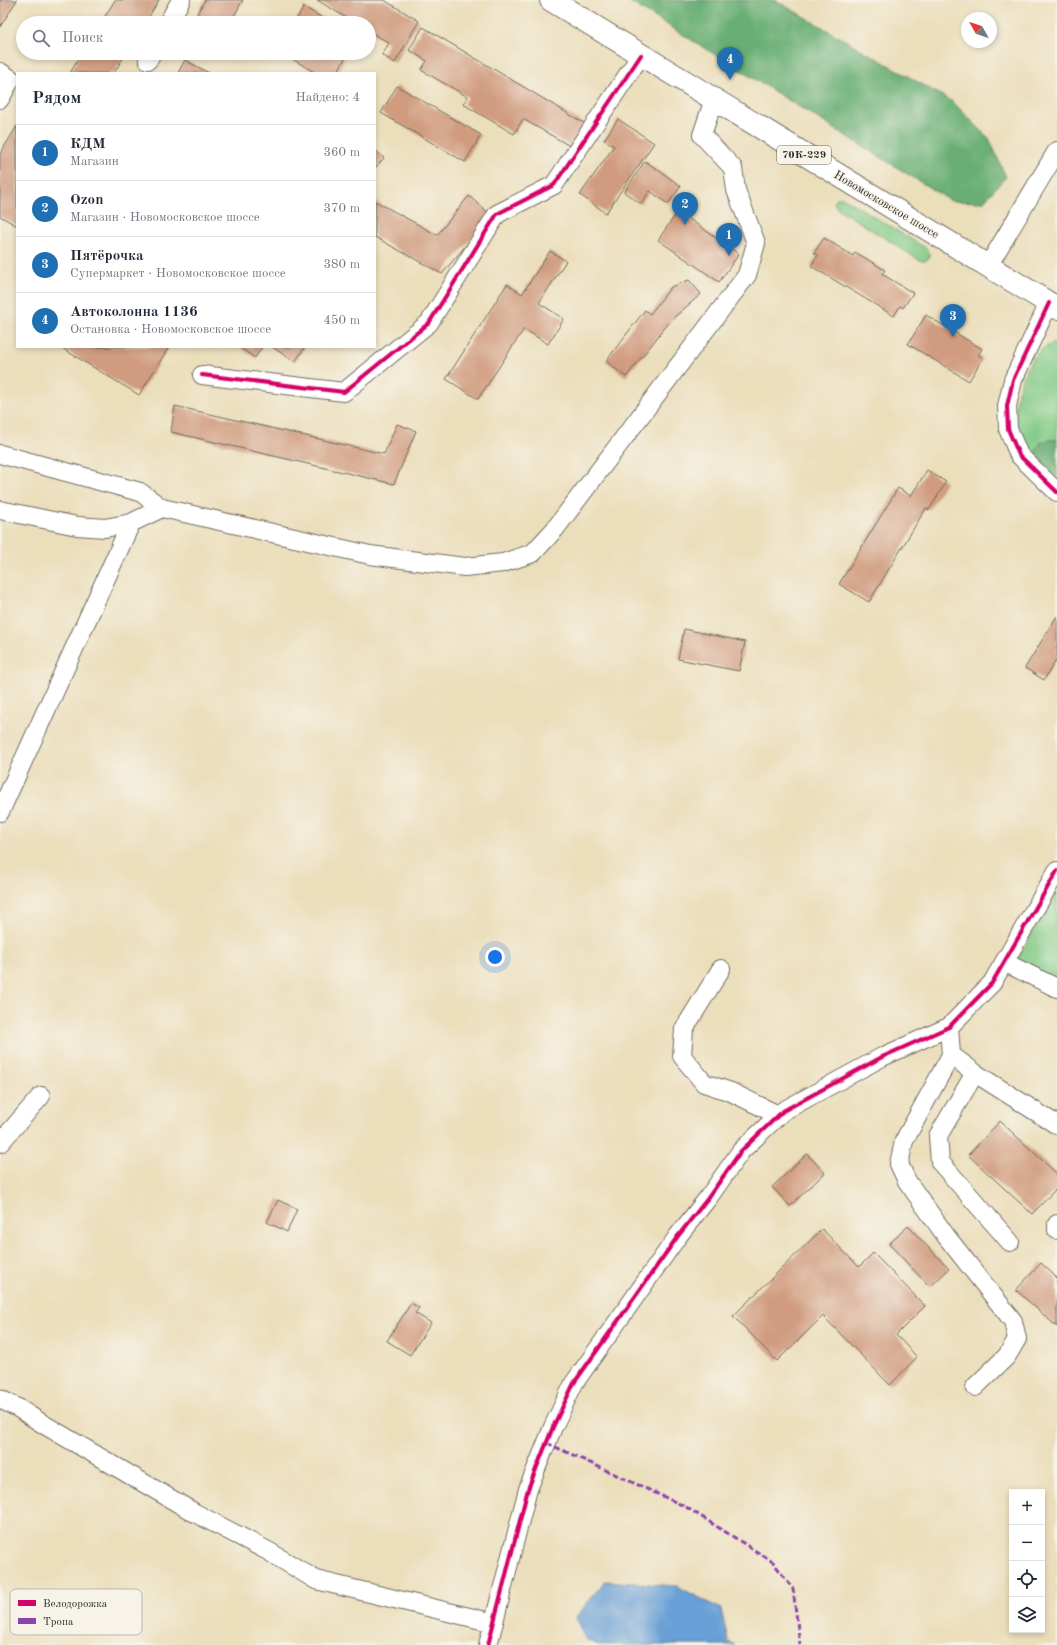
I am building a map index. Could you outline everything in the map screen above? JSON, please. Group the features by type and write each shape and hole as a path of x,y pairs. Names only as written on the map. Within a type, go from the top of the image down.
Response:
{"main road":[{"name":"Новомосковское шоссе","path":"551,0 1053,306"}],"street":[{"path":"172,16 181,0"},
{"path":"202,375 344,392 428,324 497,214 554,185 641,55"},
{"path":"0,72 11,79 0,99"},
{"path":"0,454 140,492 162,508 370,555 465,567 503,563 533,553 555,529 747,275 756,243 736,190 733,168 702,135 714,99"},
{"path":"988,266 1057,151"},
{"path":"1053,306 1013,380 1007,406 1008,429 1019,455 1057,492"},
{"path":"0,510 77,526 104,528 131,523 162,508"},
{"path":"0,812 131,523"},
{"path":"488,1645 528,1489 553,1427 574,1383 678,1236 708,1198 741,1151 783,1111 882,1057 950,1027 992,983 1057,871"},
{"path":"1004,962 1057,988"},
{"path":"721,969 684,1029 682,1056 704,1083 731,1092 778,1115"},
{"path":"950,1027 951,1055 904,1141 899,1164 907,1181 946,1236 1013,1321 1017,1339 1007,1356 975,1388"},
{"path":"951,1055 975,1073 1057,1125"},
{"path":"975,1073 938,1136 940,1162 1010,1242"},
{"path":"0,1143 41,1096"},
{"path":"1057,1224 1057,1230"},
{"path":"0,1399 18,1408 188,1509 268,1551 316,1580 494,1623"}],"green space":[{"path":"627,0 775,0 953,102 989,138 1006,177 983,202 951,201"},
{"path":"837,198 843,198 926,248 930,253 929,258 925,261 919,260 837,208 834,203"},
{"path":"1057,343 1057,440 1049,440 1035,461 1025,448 1018,431 1016,420 1017,398 1024,373 1030,362 1047,346"},
{"path":"1057,440 1057,483 1035,461 1036,452 1041,442"},
{"path":"1057,892 1057,997 1009,972"}],"water":[{"path":"605,1581 677,1586 721,1609 728,1641 736,1645 598,1645 585,1639 576,1617"}],"building":[{"path":"0,0 17,0 0,27"},
{"path":"115,0 159,0 149,16 105,16"},
{"path":"205,0 243,0 234,16 201,16 197,14"},
{"path":"317,0 384,0 419,21 395,63 382,55 389,43 376,35 376,16 343,16"},
{"path":"304,7 319,16 298,16"},
{"path":"423,27 589,126 575,149 523,119 514,134 463,104 468,97 421,70 427,61 409,50"},
{"path":"78,60 122,60 115,72 71,72"},
{"path":"185,60 207,72 179,72"},
{"path":"294,60 344,60 338,72 314,72"},
{"path":"397,86 481,135 465,162 381,113"},
{"path":"618,119 654,143 606,213 580,195 614,146 604,140"},
{"path":"16,128 16,225 0,216 0,154"},
{"path":"376,151 384,158 376,167"},
{"path":"645,161 681,186 668,204 650,191 641,204 624,192"},
{"path":"469,196 491,215 442,274 376,238 376,202 437,235"},
{"path":"678,211 739,254 719,282 658,240"},
{"path":"824,238 853,256 855,252 885,270 882,274 913,293 903,308 900,306 894,316 811,266 818,255 814,253"},
{"path":"550,251 566,261 539,303 564,319 548,344 524,329 478,399 446,379 507,284 522,294"},
{"path":"689,280 701,294 671,320 626,377 606,361 645,310 650,314 671,287"},
{"path":"926,315 982,349 978,355 983,358 969,381 908,344"},
{"path":"62,348 168,348 139,395"},
{"path":"240,348 261,348 255,358"},
{"path":"274,348 304,348 295,362"},
{"path":"175,406 384,454 397,424 416,431 394,484 171,432"},
{"path":"927,470 946,482 929,510 926,508 869,602 839,584 898,488 911,496"},
{"path":"1057,616 1057,658 1044,680 1025,668"},
{"path":"684,629 745,642 739,671 678,659"},
{"path":"1000,1121 1057,1174 1057,1188 1032,1214 968,1155"},
{"path":"807,1154 825,1173 790,1206 772,1187"},
{"path":"278,1200 297,1209 287,1232 267,1222"},
{"path":"908,1226 949,1269 930,1287 889,1244"},
{"path":"822,1229 859,1267 873,1253 925,1306 896,1335 917,1357 890,1385 823,1316 777,1361 733,1316"},
{"path":"1041,1263 1057,1278 1057,1327 1016,1290"},
{"path":"411,1303 419,1308 415,1313 431,1323 410,1355 387,1341"}],"marked path":[{"path":"547,1443 686,1507 773,1562 793,1589 800,1645"}],"cycle path":[{"path":"202,375 344,392 429,323 497,214 554,185 641,55"},
{"path":"1049,303 1013,380 1007,406 1008,429 1019,455 1057,492"},
{"path":"488,1645 528,1489 553,1427 574,1383 678,1236 708,1198 741,1151 783,1111 882,1057 949,1027 992,983 1057,871"}],"place":[{"name":"Автоколонна 1136","path":"730,80"},
{"name":"Ozon","path":"685,225"},
{"name":"КДМ","path":"729,256"},
{"name":"Пятёрочка","path":"953,337"}]}
